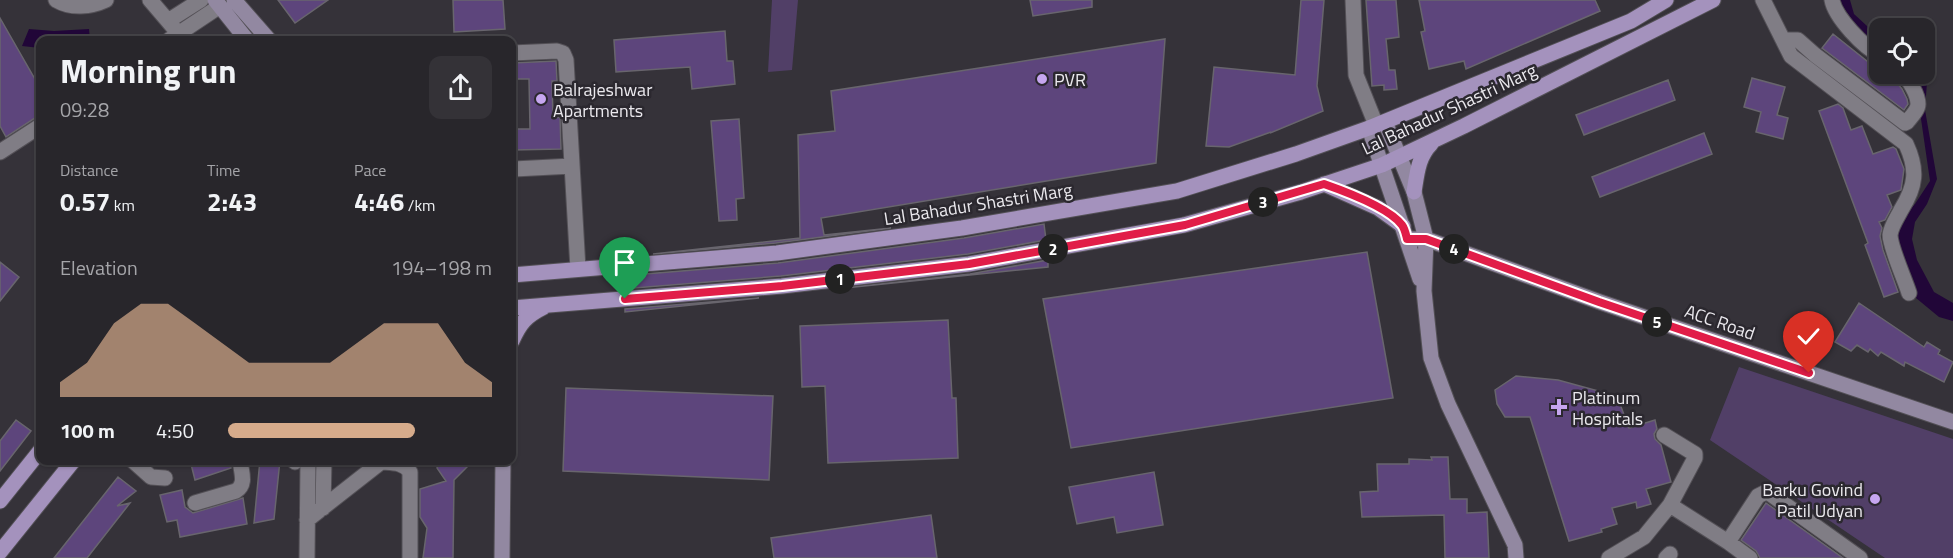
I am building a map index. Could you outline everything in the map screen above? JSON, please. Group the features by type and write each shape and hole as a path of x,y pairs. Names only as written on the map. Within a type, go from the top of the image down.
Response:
{"main road":[{"name":"Lal Bahadur Shastri Marg","path":"516,275 777,253 962,228 1177,191 1296,154 1377,125 1626,23 1666,0"},
{"name":"Lal Bahadur Shastri Marg","path":"516,308 782,286 969,264 1185,225 1382,165 1635,41 1713,0"},
{"path":"1626,23 1635,41"},
{"path":"1414,192 1418,167 1424,152 1436,140"},
{"path":"1324,184 1390,215 1405,232"},
{"path":"516,333 521,323 533,312 546,305"},
{"path":"0,501 36,456"},
{"path":"0,552 70,465"}],"street":[{"path":"56,0 64,5 95,5 106,0"},
{"path":"150,0 168,21 174,36"},
{"path":"168,21 201,0"},
{"path":"234,0 266,36"},
{"path":"1353,0 1356,75 1377,125 1400,157 1414,192 1426,239 1424,291 1431,358 1448,404 1515,545 1516,558"},
{"path":"1763,0 1791,56 1906,144 1913,159 1914,180 1910,196 1891,228 1890,239 1909,293"},
{"path":"1832,0 1839,17 1869,50"},
{"path":"175,36 217,3 244,36"},
{"path":"1783,40 1798,40 1905,123 1908,122 1918,103 1911,84"},
{"path":"516,53 557,51 563,53 566,60 578,269"},
{"path":"1377,125 1382,165 1424,291"},
{"path":"0,152 36,129"},
{"path":"516,169 572,166"},
{"name":"ACC Road","path":"1405,232 1599,302 1953,422"},
{"path":"1609,558 1644,537 1670,505 1695,458 1695,454 1664,435"},
{"path":"138,465 151,477 165,478"},
{"path":"195,502 236,491 241,487 243,482 241,465"},
{"path":"300,465 307,520 307,558"},
{"path":"323,508 324,465"},
{"path":"307,520 377,465"},
{"path":"403,465 410,472 410,558"},
{"path":"502,558 503,465"},
{"path":"1728,542 1758,496 1769,493 1860,558"},
{"path":"1670,505 1750,558"}],"shaded area":[{"path":"772,0 798,0 792,70 768,72"},
{"path":"1838,0 1850,0 1854,14 1869,28 1869,43"},
{"path":"29,29 54,31 89,29 90,36 36,36 36,48 22,46"},
{"path":"1920,84 1927,84 1925,110 1937,179 1927,204 1915,222 1912,239 1917,260 1934,292 1953,303 1953,321 1939,317 1916,298 1893,240 1896,224 1915,204 1930,181 1920,112"},
{"name":"Barku Govind Patil Udyan","path":"1739,367 1953,439 1953,558 1885,558 1710,440"}],"building":[{"path":"278,0 328,0 295,23"},
{"path":"453,0 503,0 505,29 454,32"},
{"path":"1030,0 1092,0 1092,7 1033,16"},
{"path":"1301,0 1324,0 1317,86 1323,111 1229,147 1206,146 1214,67 1295,75"},
{"path":"1366,0 1396,0 1399,37 1386,39 1389,70 1395,70 1397,89 1384,90 1384,85 1372,86"},
{"path":"1419,0 1595,0 1600,11 1466,69 1464,61 1429,69 1421,32 1425,31"},
{"path":"0,18 36,81 36,118 6,137 0,126"},
{"path":"725,31 727,61 733,61 735,84 692,89 690,67 616,72 614,40"},
{"path":"1833,34 1869,63 1869,84 1822,48"},
{"path":"1165,39 1156,163 821,218 824,235 891,228 776,243 653,254 800,238 798,135 835,131 831,91"},
{"name":"Balrajeshwar Apartments","path":"556,61 557,81 552,81 553,118 560,117 561,149 516,150 516,129 530,129 529,79 516,79 516,63"},
{"path":"1752,78 1785,87 1777,115 1788,118 1783,139 1756,132 1761,112 1744,107"},
{"path":"1668,80 1675,100 1584,135 1576,115"},
{"path":"1870,84 1898,84 1907,99 1908,104 1904,110"},
{"path":"1838,104 1843,108 1851,130 1862,126 1873,154 1893,147 1904,169 1901,190 1887,195 1892,207 1885,220 1879,222 1882,228 1880,236 1883,250 1898,292 1884,297 1865,245 1868,243 1819,111"},
{"path":"739,119 744,198 736,199 737,220 719,221 711,121"},
{"path":"1704,133 1712,154 1600,197 1592,177"},
{"path":"1044,224 1046,240 968,254 781,276 622,289 621,276 778,263 964,238"},
{"path":"1367,252 1393,398 1071,448 1043,299"},
{"path":"1048,260 1048,267 845,288 970,274"},
{"path":"0,262 19,277 0,301"},
{"path":"759,298 625,312 625,309"},
{"path":"1859,303 1924,347 1927,342 1940,350 1938,354 1953,362 1944,382 1905,362 1904,366 1881,352 1878,356 1870,349 1868,352 1857,345 1851,351 1835,342"},
{"path":"948,320 952,398 956,398 958,458 828,463 825,386 802,387 800,326"},
{"path":"1516,376 1558,380 1617,396 1629,428 1655,420 1657,429 1654,434 1655,439 1661,445 1671,482 1646,489 1651,504 1637,508 1636,502 1612,508 1617,524 1601,529 1602,532 1569,541 1530,417 1505,417 1497,404 1495,390"},
{"path":"566,388 773,396 769,480 563,471"},
{"path":"16,420 31,431 0,471 0,441"},
{"path":"1431,457 1448,457 1450,499 1467,499 1467,513 1487,512 1489,558 1445,558 1444,515 1362,517 1360,492 1378,491 1377,464 1409,464 1409,459 1432,460"},
{"path":"191,465 231,465 231,468 195,480"},
{"path":"260,465 279,465 274,519 254,523"},
{"path":"438,465 465,465 467,467 454,480 453,558 423,558 427,528 420,517 420,489 446,481 437,468"},
{"path":"1154,472 1163,525 1117,533 1114,517 1077,524 1069,487"},
{"path":"118,477 136,491 117,506 130,503 87,558 54,558"},
{"path":"182,490 185,507 193,513 243,498 247,524 180,537 177,520 167,522 160,495"},
{"path":"1766,503 1843,558 1760,558 1756,551 1741,540"},
{"path":"931,515 937,558 774,558 771,538"}],"place":[{"name":"PVR","path":"1042,79"},
{"name":"Balrajeshwar Apartments","path":"541,99"},
{"name":"Platinum Hospitals","path":"1559,407"},
{"name":"Barku Govind Patil Udyan","path":"1875,499"}],"route":[{"path":"625,299 782,286 969,264 1185,225 1324,184 1342,190 1390,215 1403,226 1407,239 1426,239 1599,302 1809,373"}]}
